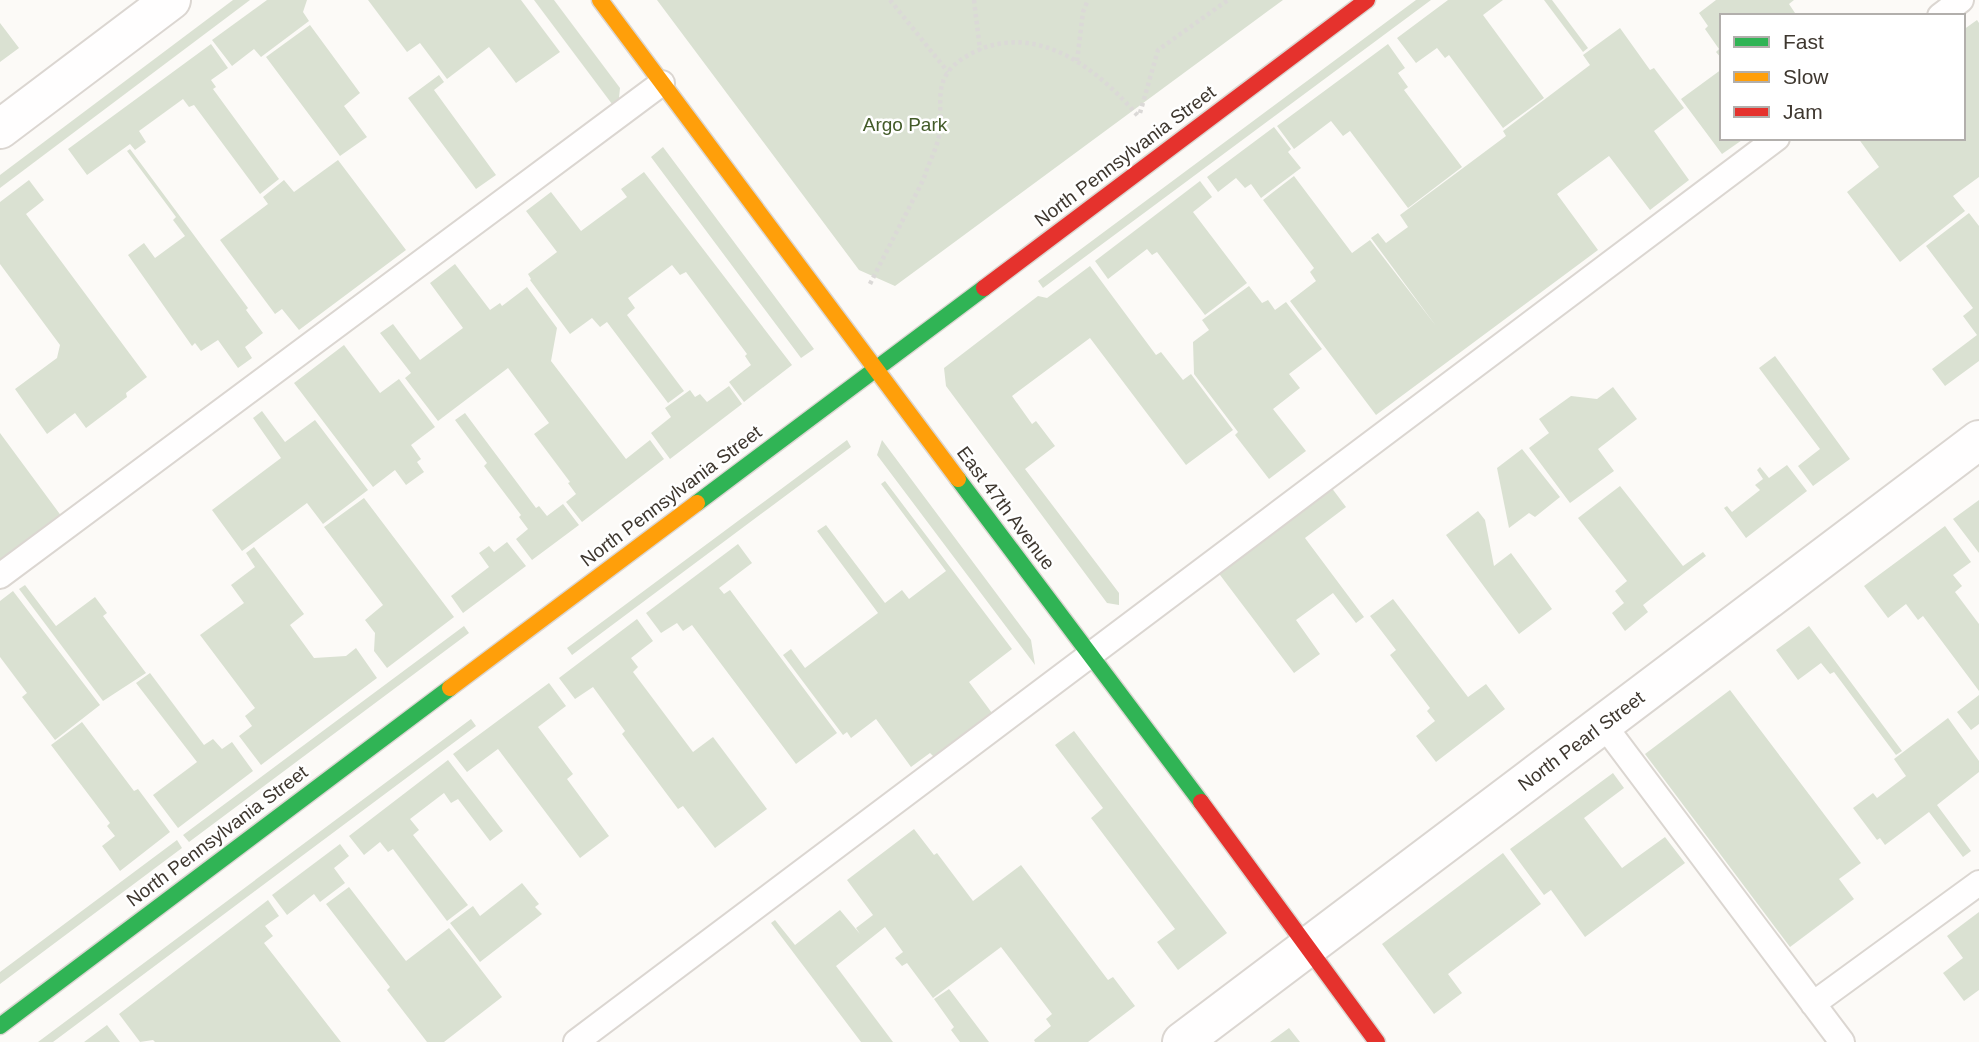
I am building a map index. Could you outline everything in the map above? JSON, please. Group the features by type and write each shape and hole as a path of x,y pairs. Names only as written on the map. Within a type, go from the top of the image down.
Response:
{"street":[{"path":"0,128 171,0"},
{"name":"East 47th Avenue","path":"600,0 1377,1042"},
{"name":"North Pennsylvania Street","path":"0,1026 1367,0"},
{"name":"North Pearl Street","path":"1182,1042 1979,440"}],"lane":[{"path":"1943,14 1961,0"},
{"path":"0,576 662,83"},
{"path":"576,1042 1774,140"},
{"path":"1603,724 1842,1042"},
{"path":"1813,1004 1979,883"}],"path":[{"path":"890,0 948,72"},
{"path":"974,0 980,50"},
{"path":"1077,61 1083,12 1088,0"},
{"path":"867,289 926,173 940,131 940,89 948,72 958,62 980,50 1005,43 1032,43 1051,48 1077,61 1120,96 1138,117 1158,50 1228,0"}],"green space":[{"path":"233,0 250,0 0,188 0,175"},
{"path":"267,0 307,0 303,12 309,21 261,57 254,49 232,66 212,40"},
{"path":"368,0 521,0 560,52 516,83 489,47 447,79 420,43 407,52"},
{"path":"534,0 554,0 620,88 619,98 612,104"},
{"name":"Argo Park","path":"657,0 1283,0 895,286 859,270"},
{"path":"1416,0 1431,0 1043,288 1038,281"},
{"path":"1448,0 1503,0 1483,15 1544,98 1503,128 1449,55 1445,58 1437,48 1416,63 1397,38"},
{"path":"1544,0 1552,0 1588,48 1583,52"},
{"path":"1716,0 1794,0 1789,4 1796,14 1720,14 1720,57 1716,52 1719,49 1705,29 1708,26 1699,13"},
{"path":"1977,20 1979,23 1979,177 1953,196 1965,211 1900,262 1847,192 1879,167 1859,140 1965,140 1965,29"},
{"path":"0,23 19,48 0,62"},
{"path":"310,25 360,93 344,106 367,137 340,156 266,57"},
{"path":"1620,28 1650,70 1654,68 1684,108 1654,131 1689,180 1650,210 1609,156 1557,194 1598,250 1376,415 1290,301 1316,281 1310,272 1314,268 1263,200 1294,176 1352,253 1370,240 1436,326 1371,238 1378,233 1386,243 1408,227 1400,215 1506,136 1503,131 1590,65 1583,55"},
{"path":"211,44 228,68 211,80 216,87 213,89 279,179 260,194 194,105 189,107 183,99 139,131 146,142 135,150 130,144 87,175 68,149"},
{"path":"1388,44 1405,68 1398,73 1408,87 1404,90 1462,167 1408,208 1350,131 1343,136 1331,121 1294,149 1277,126"},
{"path":"1720,70 1720,140 1742,140 1722,154 1681,99"},
{"path":"439,75 444,82 434,90 496,175 476,189 408,98"},
{"path":"1274,127 1301,168 1261,198 1251,184 1245,188 1236,178 1218,192 1207,177"},
{"path":"663,147 814,349 801,358 651,157"},
{"path":"130,149 248,308 246,310 263,333 245,347 252,358 238,368 218,340 201,351 195,343 192,346 128,255 144,243 155,258 185,236 173,220 176,217 127,151"},
{"path":"338,160 406,250 299,330 282,309 275,314 220,240 268,204 263,197 284,180 294,192"},
{"path":"644,172 792,365 744,402 729,382 751,365 745,356 747,354 686,272 680,275 672,265 628,298 635,308 627,315 684,391 668,403 607,322 600,327 592,318 570,334 530,280 528,274 557,252 526,211 551,192 581,231 627,197 621,189"},
{"path":"29,180 44,200 26,214 147,377 126,393 127,397 86,428 75,413 47,434 15,389 57,358 60,345 0,264 0,202"},
{"path":"1200,181 1212,197 1193,212 1247,283 1205,315 1157,252 1152,255 1147,249 1108,279 1095,261"},
{"path":"1969,213 1979,226 1979,361 1945,386 1932,369 1977,335 1963,316 1973,308 1926,246"},
{"path":"455,264 490,310 500,303 502,306 527,287 557,328 551,361 626,459 650,440 664,459 582,522 566,502 576,494 568,483 570,482 534,434 549,423 508,368 438,421 405,378 411,373 380,333 393,324 420,360 463,328 430,283"},
{"path":"1090,266 1156,355 1161,352 1183,380 1191,374 1233,430 1186,465 1090,338 1012,396 1032,424 1036,421 1055,446 1025,469 1119,593 1119,605 1107,603 946,386 944,368 1038,296 1047,298"},
{"path":"1249,286 1262,303 1268,300 1275,310 1286,302 1322,349 1289,374 1300,388 1273,409 1306,451 1269,479 1194,374 1193,342 1209,330 1202,320"},
{"path":"344,345 380,393 399,379 435,427 411,445 421,459 417,462 424,472 406,485 395,470 373,487 294,383"},
{"path":"1775,356 1850,459 1813,486 1798,466 1820,449 1759,368"},
{"path":"729,386 742,404 670,459 651,433 671,417 665,408 690,390 695,397 700,394 707,402"},
{"path":"1613,387 1637,419 1598,449 1614,471 1570,503 1529,448 1549,433 1539,419 1571,396 1597,399"},
{"path":"262,411 285,442 315,420 368,490 323,524 307,503 242,551 212,510 281,458 253,418"},
{"path":"465,413 536,508 539,506 547,516 563,504 579,525 532,560 516,539 528,529 519,517 521,515 484,466 487,463 455,420"},
{"path":"0,433 62,517 0,563"},
{"path":"847,440 851,447 572,655 567,648"},
{"path":"882,440 1031,640 1035,665 877,455"},
{"path":"1522,449 1560,497 1535,517 1529,513 1509,528 1497,468"},
{"path":"1787,465 1807,491 1746,538 1724,508 1727,506 1732,512 1760,490 1755,485 1763,479 1757,470 1760,467 1769,478"},
{"path":"885,481 1012,649 969,682 992,713 934,757 930,753 911,767 876,719 851,738 847,732 843,735 783,655 791,649 805,668 878,613 817,531 826,525 885,603 902,590 909,599 946,571 881,484"},
{"path":"1620,486 1683,566 1703,552 1706,556 1643,605 1648,612 1625,631 1612,613 1624,603 1615,591 1627,581 1578,518"},
{"path":"1331,487 1346,507 1305,538 1364,617 1356,623 1333,593 1296,620 1320,654 1294,673 1217,571"},
{"path":"364,498 454,617 387,668 374,651 375,633 365,620 383,605 324,527"},
{"path":"1979,500 1979,553 1953,519"},
{"path":"1478,511 1485,520 1494,566 1511,553 1552,609 1519,634 1446,535"},
{"path":"1945,526 1971,562 1953,575 1962,586 1955,592 1979,624 1979,691 1923,616 1918,620 1906,604 1888,618 1864,586"},
{"path":"507,542 526,566 463,613 451,596 489,567 479,553 489,546 494,552"},
{"path":"738,544 752,563 719,588 724,594 730,590 837,733 796,764 692,625 683,631 677,623 661,633 646,613"},
{"path":"254,547 304,614 290,625 314,658 346,656 356,648 377,678 261,765 239,736 252,726 245,716 255,708 200,635 244,603 231,585 255,567 246,553"},
{"path":"25,585 56,626 95,597 107,613 103,616 146,673 103,701 19,589"},
{"path":"13,591 100,705 55,740 22,697 27,693 0,657 0,601"},
{"path":"1393,599 1468,697 1486,684 1505,709 1436,762 1416,736 1435,721 1427,711 1430,708 1390,655 1396,650 1370,616"},
{"path":"637,619 653,641 631,658 638,667 633,672 693,752 713,737 767,809 715,848 683,806 678,809 622,734 625,731 593,687 575,699 559,678"},
{"path":"464,626 469,633 189,842 183,835"},
{"path":"1809,626 1902,751 1896,755 1834,672 1830,674 1821,663 1798,680 1776,650"},
{"path":"150,673 204,745 213,739 222,749 232,742 253,771 178,828 153,795 197,762 136,683"},
{"path":"549,683 566,706 538,727 573,774 567,779 609,836 580,858 498,749 467,772 453,754"},
{"path":"1730,690 1861,863 1839,879 1854,899 1790,947 1645,754"},
{"path":"1979,695 1979,724 1971,730 1957,712"},
{"path":"1948,718 1979,761 1979,772 1937,805 1971,851 1963,857 1929,812 1885,845 1880,838 1877,840 1853,808 1873,793 1877,798 1906,776 1894,759"},
{"path":"471,719 476,726 53,1042 38,1042"},
{"path":"82,722 134,791 138,789 170,832 120,871 102,846 115,836 107,826 110,823 51,745"},
{"path":"1074,731 1227,933 1178,970 1157,942 1175,929 1091,818 1103,808 1055,745"},
{"path":"448,760 503,831 490,841 458,799 451,803 444,793 410,819 419,830 413,835 468,905 447,921 393,849 388,852 380,842 364,855 349,836"},
{"path":"1613,773 1624,788 1584,818 1622,868 1665,837 1685,863 1585,937 1551,890 1544,895 1510,849"},
{"path":"914,829 934,855 937,853 973,901 1021,865 1108,980 1113,977 1135,1006 1088,1042 1035,1042 1034,1040 1051,1026 1046,1019 1052,1014 1001,947 933,998 907,963 902,966 895,958 903,952 885,927 836,966 893,1042 861,1042 771,923 775,920 795,945 840,910 860,934 856,928 873,915 847,880"},
{"path":"177,840 182,848 0,984 0,972"},
{"path":"340,844 349,856 334,868 345,883 320,902 314,894 287,915 272,895"},
{"path":"1503,853 1541,904 1448,974 1462,993 1434,1014 1382,944"},
{"path":"522,883 539,904 535,907 542,914 480,962 450,923 473,906 480,916"},
{"path":"349,887 406,961 449,928 502,997 444,1042 427,1042 387,990 390,987 326,904"},
{"path":"268,900 279,916 265,926 273,936 264,943 341,1042 140,1042 119,1014"},
{"path":"1979,912 1979,990 1964,1001 1943,973 1963,958 1947,936"},
{"path":"949,989 989,1042 960,1042 951,1030 954,1027 934,999"},
{"path":"107,1025 120,1042 84,1042"},
{"path":"1289,1028 1300,1042 1270,1042"}],"traffic: fast":[{"path":"697,503 984,288"},
{"path":"958,479 1201,802"},
{"path":"0,1026 450,688"}],"traffic: slow":[{"path":"600,0 958,479"},
{"path":"450,688 697,503"}],"traffic: jam":[{"path":"984,288 1367,0"},
{"path":"1201,802 1377,1042"}]}
